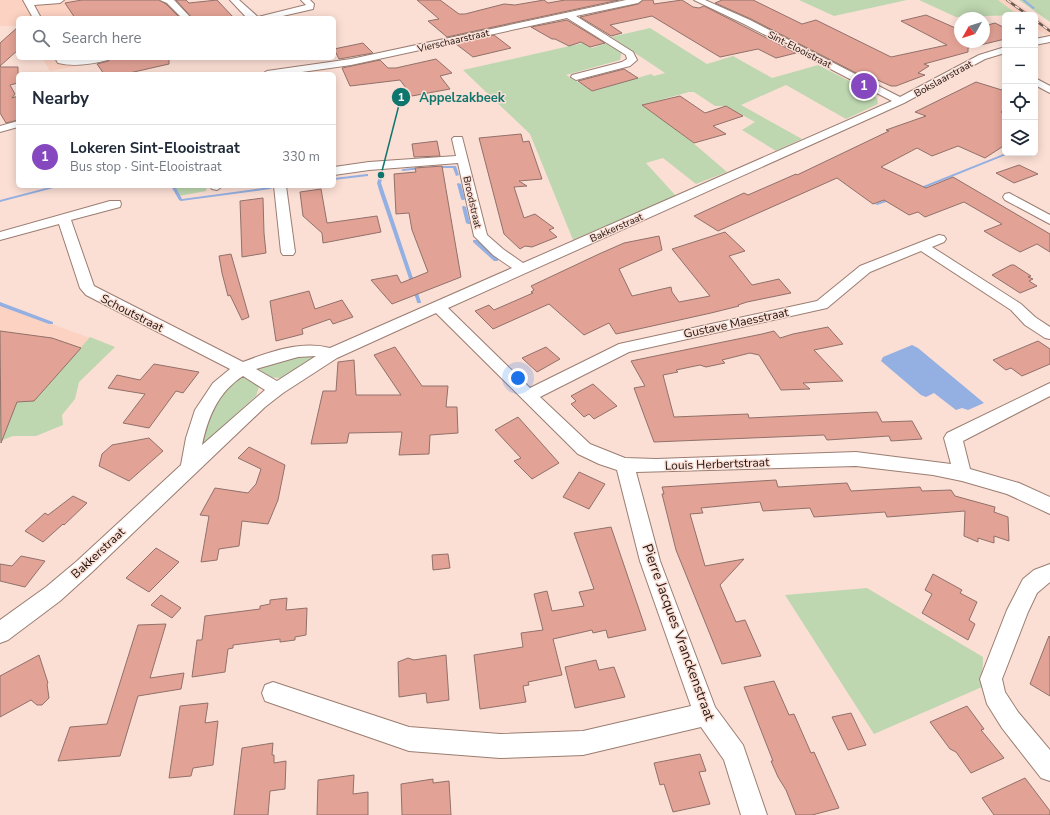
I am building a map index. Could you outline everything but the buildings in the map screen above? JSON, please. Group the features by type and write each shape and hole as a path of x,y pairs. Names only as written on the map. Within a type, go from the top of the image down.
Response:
{"street":[{"path":"36,16 28,1 60,0"},
{"path":"164,0 170,1 185,16"},
{"path":"234,0 250,16"},
{"name":"Vierschaarstraat","path":"280,72 351,62 567,14 638,0"},
{"name":"Sint-Elooistraat","path":"698,0 747,22 900,101"},
{"path":"271,16 310,7 309,1"},
{"path":"567,14 630,54 632,60 626,64 576,77"},
{"path":"1038,41 1050,39"},
{"name":"Bokslaarstraat","path":"900,101 987,55 1002,51"},
{"name":"Bokslaarstraat","path":"987,55 1000,61"},
{"path":"61,60 70,63 98,60"},
{"path":"1038,83 1050,90"},
{"name":"Bakkerstraat","path":"0,633 53,594 240,419 277,389 331,354 900,101"},
{"path":"0,129 16,125"},
{"name":"Broodstraat","path":"458,139 481,236 498,252 523,268"},
{"path":"336,170 463,159"},
{"path":"280,188 288,252"},
{"path":"1009,197 1050,220"},
{"path":"0,236 115,204"},
{"name":"Schoutstraat","path":"64,218 87,288 91,292 243,369 277,389"},
{"name":"Gustave Maesstraat","path":"528,396 625,348 822,305 866,269 938,240"},
{"path":"922,246 1016,307 1030,321 1050,334"},
{"name":"Louis Herbertstraat","path":"438,306 528,396 584,449 605,459 625,465 656,466 856,459 933,468 962,474 1012,488 1050,506"},
{"path":"190,467 193,441 202,413 208,400 224,381 243,369 285,355 317,349 331,354"},
{"path":"962,474 953,438 1050,389"},
{"name":"Pierre Jacques Vranckenstraat","path":"625,465 650,561 706,714 734,754 754,815"},
{"path":"1050,572 1041,576 1030,586 1018,610 991,679 995,696 1010,720 1050,768"},
{"path":"273,693 409,739 500,746 583,743 706,714"}],"shaded area":[{"path":"0,0 178,0 194,16 16,16 16,26 0,26"},
{"path":"998,0 1012,0 1029,12 1014,12"},
{"path":"1038,18 1050,27 1050,38 1038,29"},
{"path":"43,60 111,60 50,71"},
{"path":"0,305 115,347 79,382 52,417 0,415"}],"green space":[{"path":"799,0 907,0 834,16"},
{"path":"919,0 998,0 1014,12 1002,12 1002,16 990,16 990,12 954,12 954,16"},
{"path":"1019,0 1050,0 1050,22 1038,12"},
{"path":"650,28 707,64 733,56 772,78 818,65 865,89 877,98 878,104 846,119 786,85 741,105 802,139 776,151 742,130 755,122 726,106 715,106 694,92 689,92 642,105 692,142 727,172 696,184 663,158 646,163 676,196 573,240 530,134 463,70 583,43 592,48 610,42 622,50 620,60 566,75 593,91 651,74 654,76 665,73 611,37"},
{"path":"174,188 207,188 206,191 179,196"},
{"path":"90,337 115,347 79,382 75,399 62,415 63,425 36,436 13,436 0,441 0,403 34,401"},
{"path":"319,354 281,378 268,377 253,368 290,357"},
{"path":"241,373 258,384 259,387 256,396 201,446 209,406"},
{"path":"867,588 983,657 982,687 874,734 785,595"}],"water":[{"path":"912,345 918,348 984,403 968,410 962,408 956,410 934,393 926,397 921,395 881,361 883,357"}],"waterway":[{"path":"1023,0 1034,8"},
{"path":"918,189 1002,156"},
{"path":"436,167 455,167 457,175"},
{"path":"403,170 421,168"},
{"path":"336,179 367,175"},
{"path":"381,175 379,183 419,302"},
{"path":"459,184 463,199"},
{"path":"0,201 51,188"},
{"path":"174,188 181,200 270,188"},
{"path":"877,204 891,199"},
{"path":"464,207 468,223"},
{"path":"475,241 496,260"},
{"path":"0,304 51,323"}],"railway":[{"path":"1007,0 1024,12"},
{"path":"1038,22 1050,31"}],"place":[{"name":"Lokeren Sint-Elooistraat","path":"864,86"},
{"name":"Appelzakbeek","path":"381,175"}]}
